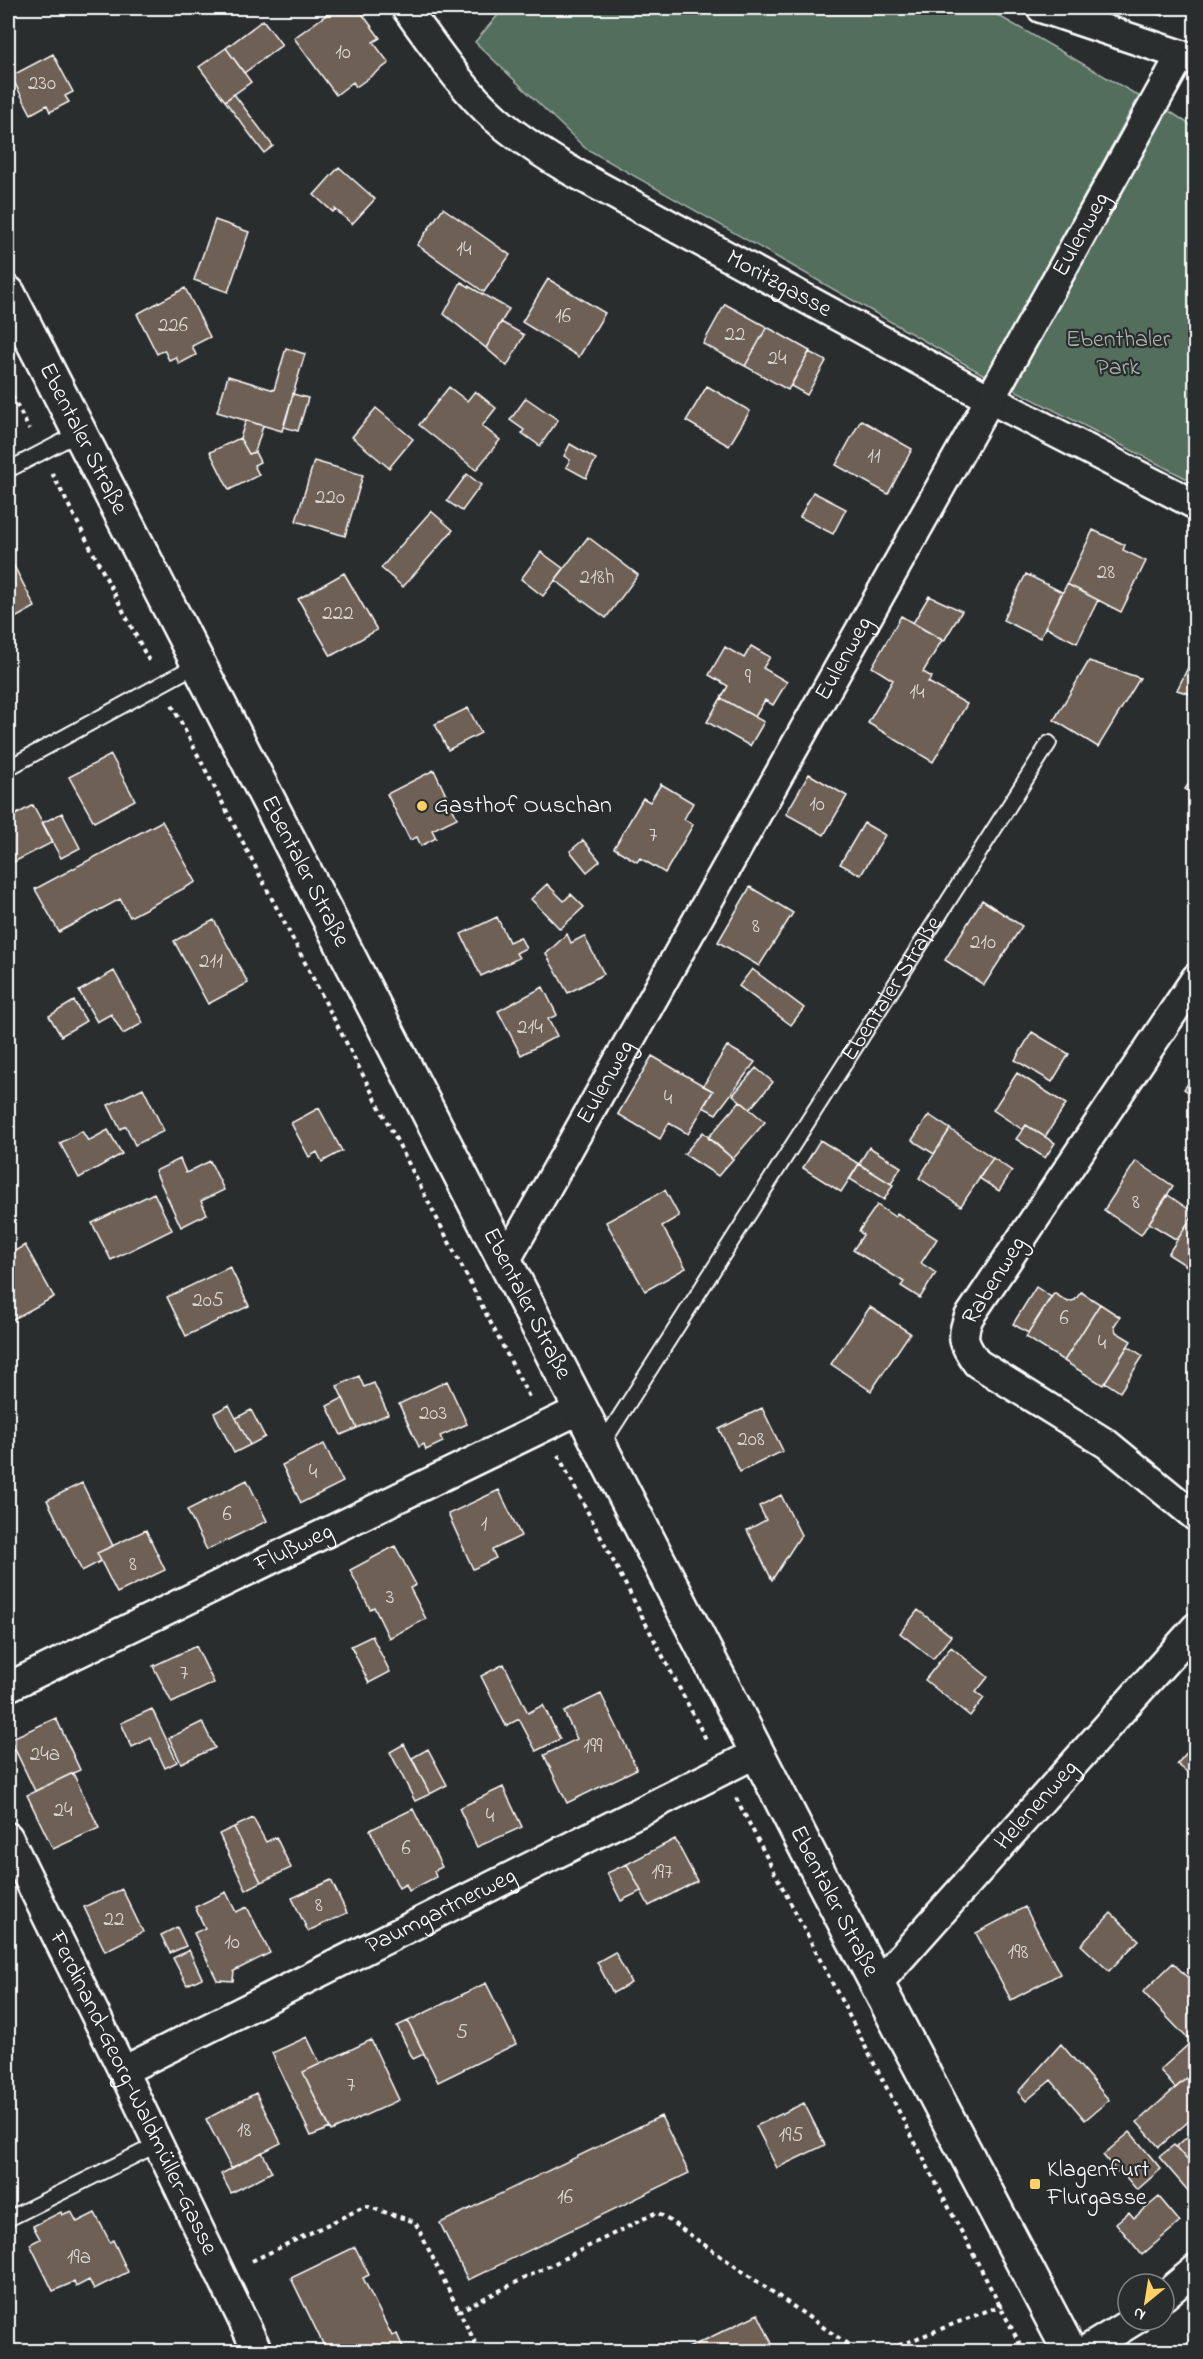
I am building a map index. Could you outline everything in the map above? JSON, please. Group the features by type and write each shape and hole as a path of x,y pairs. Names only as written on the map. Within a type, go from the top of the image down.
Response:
{"main road":[{"name":"Ebentaler Straße","path":"8,293 757,1753 1071,2352"}],"street":[{"name":"Moritzgasse","path":"406,8 455,75 495,118 532,147 583,178 990,399 1196,505"},
{"path":"1041,8 1188,58"},
{"name":"Eulenweg","path":"505,1262 990,399 1188,58"},
{"name":"Rabenweg","path":"1196,978 975,1308 962,1333 967,1349 977,1363 1107,1444 1196,1517"},
{"name":"Flußweg","path":"8,1688 581,1409"},
{"name":"Helenenweg","path":"878,1983 1196,1627"},
{"name":"Paumgartnerweg","path":"123,2071 757,1753"},
{"name":"Ferdinand-Georg-Waldmüller-Gasse","path":"8,1836 258,2352"},
{"path":"1176,2286 1196,2269"},
{"path":"1083,2352 1116,2332"}],"lane":[{"path":"8,470 79,433"},
{"path":"8,768 198,664"},
{"name":"Ebentaler Straße","path":"600,1448 1049,743"},
{"path":"8,2219 158,2144"}],"path":[{"path":"8,388 1024,2352"},
{"path":"222,2276 366,2206 415,2223 480,2352"},
{"path":"459,2311 657,2212 859,2352"},
{"path":"882,2352 1037,2288"}],"green space":[{"path":"504,8 985,8 1139,96 986,376 585,148 475,42"},
{"name":"Ebenthaler Park","path":"1166,109 1195,128 1195,483 1009,387"}],"building":[{"path":"336,8 358,8 380,38 373,42 389,63 356,87 353,82 336,95 294,38"},
{"path":"1138,8 1166,8 1163,16"},
{"path":"263,20 282,45 244,73 226,48"},
{"path":"226,48 251,82 225,101 199,67"},
{"path":"53,54 73,92 65,96 69,102 50,112 47,105 31,114 11,76"},
{"path":"234,94 273,146 264,153 225,101"},
{"path":"339,167 375,199 352,224 335,209 333,212 314,195"},
{"path":"443,208 510,255 484,292 417,245"},
{"path":"215,220 249,232 228,292 194,280"},
{"path":"548,279 605,313 579,357 522,322"},
{"path":"461,282 509,309 486,348 444,314"},
{"path":"185,288 210,337 192,346 196,355 179,364 176,357 169,360 164,350 157,354 137,314"},
{"path":"725,304 767,327 745,366 703,344"},
{"path":"501,322 524,335 507,366 486,348"},
{"path":"767,327 810,351 788,390 745,366"},
{"path":"286,348 305,354 282,431 217,412 228,376 274,390"},
{"path":"809,352 826,361 807,395 791,386"},
{"path":"707,386 750,411 729,446 686,421"},
{"path":"449,387 467,401 475,391 496,408 482,426 500,440 476,470 419,425"},
{"path":"293,394 308,398 298,431 284,427"},
{"path":"526,398 558,420 540,446 522,433 524,430 510,420"},
{"path":"376,408 413,439 389,468 352,437"},
{"path":"246,420 263,426 255,452 249,454 240,438"},
{"path":"861,420 912,449 888,494 836,465"},
{"path":"240,438 249,454 255,452 260,462 254,465 259,475 229,490 210,452"},
{"path":"570,444 596,459 586,478 566,467 570,460 564,456"},
{"path":"314,461 363,475 345,536 296,521"},
{"path":"467,474 481,485 462,511 447,501"},
{"path":"813,492 846,509 833,534 800,517"},
{"path":"431,511 453,530 403,587 381,568"},
{"path":"1093,530 1125,545 1123,550 1146,561 1121,612 1067,584"},
{"path":"588,537 638,575 606,618 555,580"},
{"path":"541,552 564,569 543,596 521,579"},
{"path":"11,560 35,607 8,622 8,562"},
{"path":"344,573 377,630 331,656 298,599"},
{"path":"1026,574 1062,592 1040,638 1003,620"},
{"path":"1067,584 1098,600 1077,643 1045,627"},
{"path":"929,596 962,611 944,641 913,623"},
{"path":"901,616 942,640 923,672 932,677 928,682 967,704 933,762 868,723 893,680 872,667"},
{"path":"751,646 770,657 763,668 787,682 773,705 765,700 755,717 721,698 728,686 709,675 725,647 744,658"},
{"path":"1196,651 1196,696 1177,690"},
{"path":"1089,661 1140,678 1098,747 1054,720"},
{"path":"721,698 764,722 750,746 707,722"},
{"path":"468,708 481,733 448,750 435,724"},
{"path":"111,755 135,800 94,822 69,777"},
{"name":"Gasthof Ouschan","path":"434,770 457,818 432,830 436,838 421,846 417,837 410,840 387,794"},
{"path":"1196,773 1196,796 1185,789"},
{"path":"809,774 847,796 824,835 786,814"},
{"path":"661,784 693,803 684,819 693,825 665,873 640,858 637,862 614,848 643,798 650,802"},
{"path":"33,805 53,842 10,864 8,860 8,819"},
{"path":"62,813 80,848 61,858 42,823"},
{"path":"162,821 196,882 130,917 120,899 59,932 35,889"},
{"path":"864,823 885,835 861,875 840,864"},
{"path":"583,840 600,861 587,872 570,851"},
{"path":"547,884 564,901 571,894 584,907 560,929 531,899"},
{"path":"750,887 793,913 759,966 718,942"},
{"path":"982,900 1022,926 984,985 945,960"},
{"path":"497,917 509,942 520,937 526,948 516,953 519,958 481,976 461,934"},
{"path":"214,920 248,983 208,1004 174,941"},
{"path":"567,934 571,943 584,936 604,974 568,993 546,954"},
{"path":"752,969 804,1008 791,1025 739,986"},
{"path":"114,971 143,1023 123,1034 111,1014 97,1022 79,991"},
{"path":"543,987 557,1015 548,1019 557,1036 521,1055 498,1011"},
{"path":"74,1001 86,1021 61,1036 49,1016"},
{"path":"1032,1032 1069,1054 1052,1082 1015,1060"},
{"path":"727,1046 755,1062 716,1114 703,1107 713,1091 703,1086"},
{"path":"652,1056 713,1091 688,1134 669,1123 660,1139 618,1114"},
{"path":"756,1068 773,1082 750,1109 733,1095"},
{"path":"1017,1073 1066,1104 1045,1137 1026,1125 1023,1130 993,1110"},
{"path":"1196,1073 1196,1097 1184,1089"},
{"path":"143,1088 164,1131 135,1145 126,1126 120,1129 108,1105"},
{"path":"740,1101 765,1122 733,1159 708,1138"},
{"path":"319,1108 342,1151 322,1162 317,1152 309,1157 291,1123"},
{"path":"929,1115 950,1129 934,1154 912,1140"},
{"path":"1026,1125 1055,1143 1045,1158 1016,1139"},
{"path":"950,1129 993,1158 961,1206 919,1178"},
{"path":"108,1130 122,1154 79,1178 60,1143 82,1131 88,1141"},
{"path":"703,1132 733,1159 718,1176 684,1154"},
{"path":"820,1140 859,1164 841,1192 803,1168"},
{"path":"869,1147 901,1167 891,1184 859,1164"},
{"path":"993,1158 1012,1171 999,1191 979,1178"},
{"path":"180,1159 186,1173 210,1161 224,1190 201,1201 207,1214 181,1227 155,1171"},
{"path":"1136,1161 1173,1186 1141,1235 1104,1210"},
{"path":"859,1164 893,1185 884,1200 850,1179"},
{"path":"665,1190 679,1216 662,1226 686,1268 645,1291 606,1222"},
{"path":"154,1193 172,1230 111,1260 92,1223"},
{"path":"1168,1195 1194,1213 1177,1240 1149,1223"},
{"path":"877,1205 895,1217 897,1213 937,1239 921,1263 936,1273 920,1298 901,1286 904,1282 853,1250 863,1235 859,1231"},
{"path":"1196,1211 1196,1272 1168,1254"},
{"path":"25,1245 54,1297 8,1322 8,1255"},
{"path":"230,1267 249,1306 186,1336 167,1297"},
{"path":"1036,1287 1051,1297 1028,1333 1013,1324"},
{"path":"1081,1292 1100,1304 1064,1361 1026,1337 1054,1293 1068,1302 1075,1300"},
{"path":"1100,1304 1120,1317 1114,1326 1116,1332 1131,1341 1103,1385 1064,1361"},
{"path":"870,1307 910,1333 871,1391 831,1364"},
{"path":"1128,1346 1143,1356 1120,1392 1105,1382"},
{"path":"359,1376 364,1387 374,1383 388,1414 357,1428 337,1386"},
{"path":"447,1381 467,1424 440,1436 443,1442 426,1450 424,1444 419,1447 399,1404"},
{"path":"343,1398 357,1428 341,1435 327,1406"},
{"path":"229,1405 250,1445 234,1453 214,1413"},
{"path":"762,1408 783,1451 740,1472 719,1429"},
{"path":"251,1410 265,1437 250,1445 236,1418"},
{"path":"324,1444 343,1482 301,1503 282,1465"},
{"path":"247,1480 267,1521 207,1550 187,1510"},
{"path":"82,1483 113,1546 97,1553 101,1561 82,1571 47,1500"},
{"path":"499,1490 521,1536 492,1550 496,1558 473,1569 448,1514"},
{"path":"781,1495 801,1535 772,1580 747,1530 766,1520 759,1506"},
{"path":"146,1530 165,1570 117,1593 97,1553"},
{"path":"395,1546 416,1585 410,1588 426,1619 389,1638 374,1607 370,1609 350,1570"},
{"path":"918,1610 951,1636 933,1659 900,1633"},
{"path":"372,1636 390,1672 369,1683 351,1646"},
{"path":"196,1646 214,1683 172,1703 153,1666"},
{"path":"951,1647 988,1677 976,1692 984,1698 970,1716 925,1680"},
{"path":"504,1664 528,1713 543,1705 560,1739 536,1751 519,1719 506,1726 481,1676"},
{"path":"601,1694 637,1769 567,1803 544,1755 577,1739 564,1712"},
{"path":"152,1709 177,1762 165,1768 151,1738 132,1747 121,1723"},
{"path":"56,1718 80,1770 35,1791 10,1739"},
{"path":"202,1722 215,1748 181,1763 169,1738"},
{"path":"1196,1742 1196,1779 1177,1764"},
{"path":"404,1744 430,1794 415,1801 390,1752"},
{"path":"428,1749 447,1785 430,1794 412,1758"},
{"path":"73,1773 99,1828 53,1849 27,1795"},
{"path":"503,1787 522,1827 477,1847 459,1808"},
{"path":"413,1809 442,1867 434,1871 436,1877 409,1891 406,1884 399,1888 370,1830"},
{"path":"253,1818 266,1842 276,1837 291,1868 261,1882 234,1827"},
{"path":"234,1827 261,1882 246,1890 219,1834"},
{"path":"675,1839 697,1881 649,1906 627,1864"},
{"path":"627,1864 641,1891 621,1901 607,1873"},
{"path":"331,1880 347,1913 308,1931 292,1898"},
{"path":"122,1889 143,1932 105,1951 84,1907"},
{"path":"226,1892 236,1912 247,1907 270,1953 234,1971 233,1981 217,1980 194,1933 205,1928 195,1907"},
{"path":"1025,1907 1060,1974 1011,2000 976,1933"},
{"path":"1111,1913 1139,1940 1109,1971 1081,1945"},
{"path":"177,1927 186,1946 170,1953 161,1935"},
{"path":"189,1950 202,1978 187,1985 173,1958"},
{"path":"615,1952 631,1983 613,1993 597,1962"},
{"path":"1173,1963 1196,1986 1196,2029 1187,2038 1143,1992"},
{"path":"486,1983 516,2044 438,2082 408,2021"},
{"path":"408,2021 424,2054 413,2059 397,2026"},
{"path":"307,2037 320,2064 303,2072 330,2128 311,2136 272,2053"},
{"path":"371,2040 399,2100 331,2131 303,2072"},
{"path":"1190,2043 1196,2049 1196,2070 1175,2088 1160,2070"},
{"path":"1061,2044 1109,2100 1085,2120 1051,2080 1026,2101 1018,2092"},
{"path":"1196,2070 1196,2115 1159,2147 1137,2122"},
{"path":"256,2093 281,2143 231,2168 206,2119"},
{"path":"804,2103 825,2145 777,2168 756,2126"},
{"path":"661,2116 689,2173 468,2280 440,2223"},
{"path":"1130,2132 1161,2169 1137,2190 1120,2170 1117,2172 1103,2155"},
{"path":"1191,2133 1196,2135 1196,2170 1176,2147"},
{"path":"1174,2145 1196,2170 1196,2188 1190,2193 1159,2157"},
{"path":"262,2152 272,2172 231,2193 221,2174"},
{"path":"1159,2197 1180,2222 1142,2255 1116,2223 1129,2212 1134,2218"},
{"path":"71,2211 77,2222 95,2213 110,2242 113,2240 128,2272 94,2289 89,2280 76,2287 74,2282 53,2291 30,2244 40,2239 33,2226 61,2212 62,2215"},
{"path":"355,2247 369,2275 363,2278 392,2336 397,2334 405,2352 327,2352 291,2278"},
{"path":"758,2314 776,2352 680,2352"},
{"path":"8,2329 17,2348 10,2352 8,2352"}],"place":[{"name":"Gasthof Ouschan","path":"422,806"},
{"name":"Klagenfurt Flurgasse","path":"1035,2184"}]}
